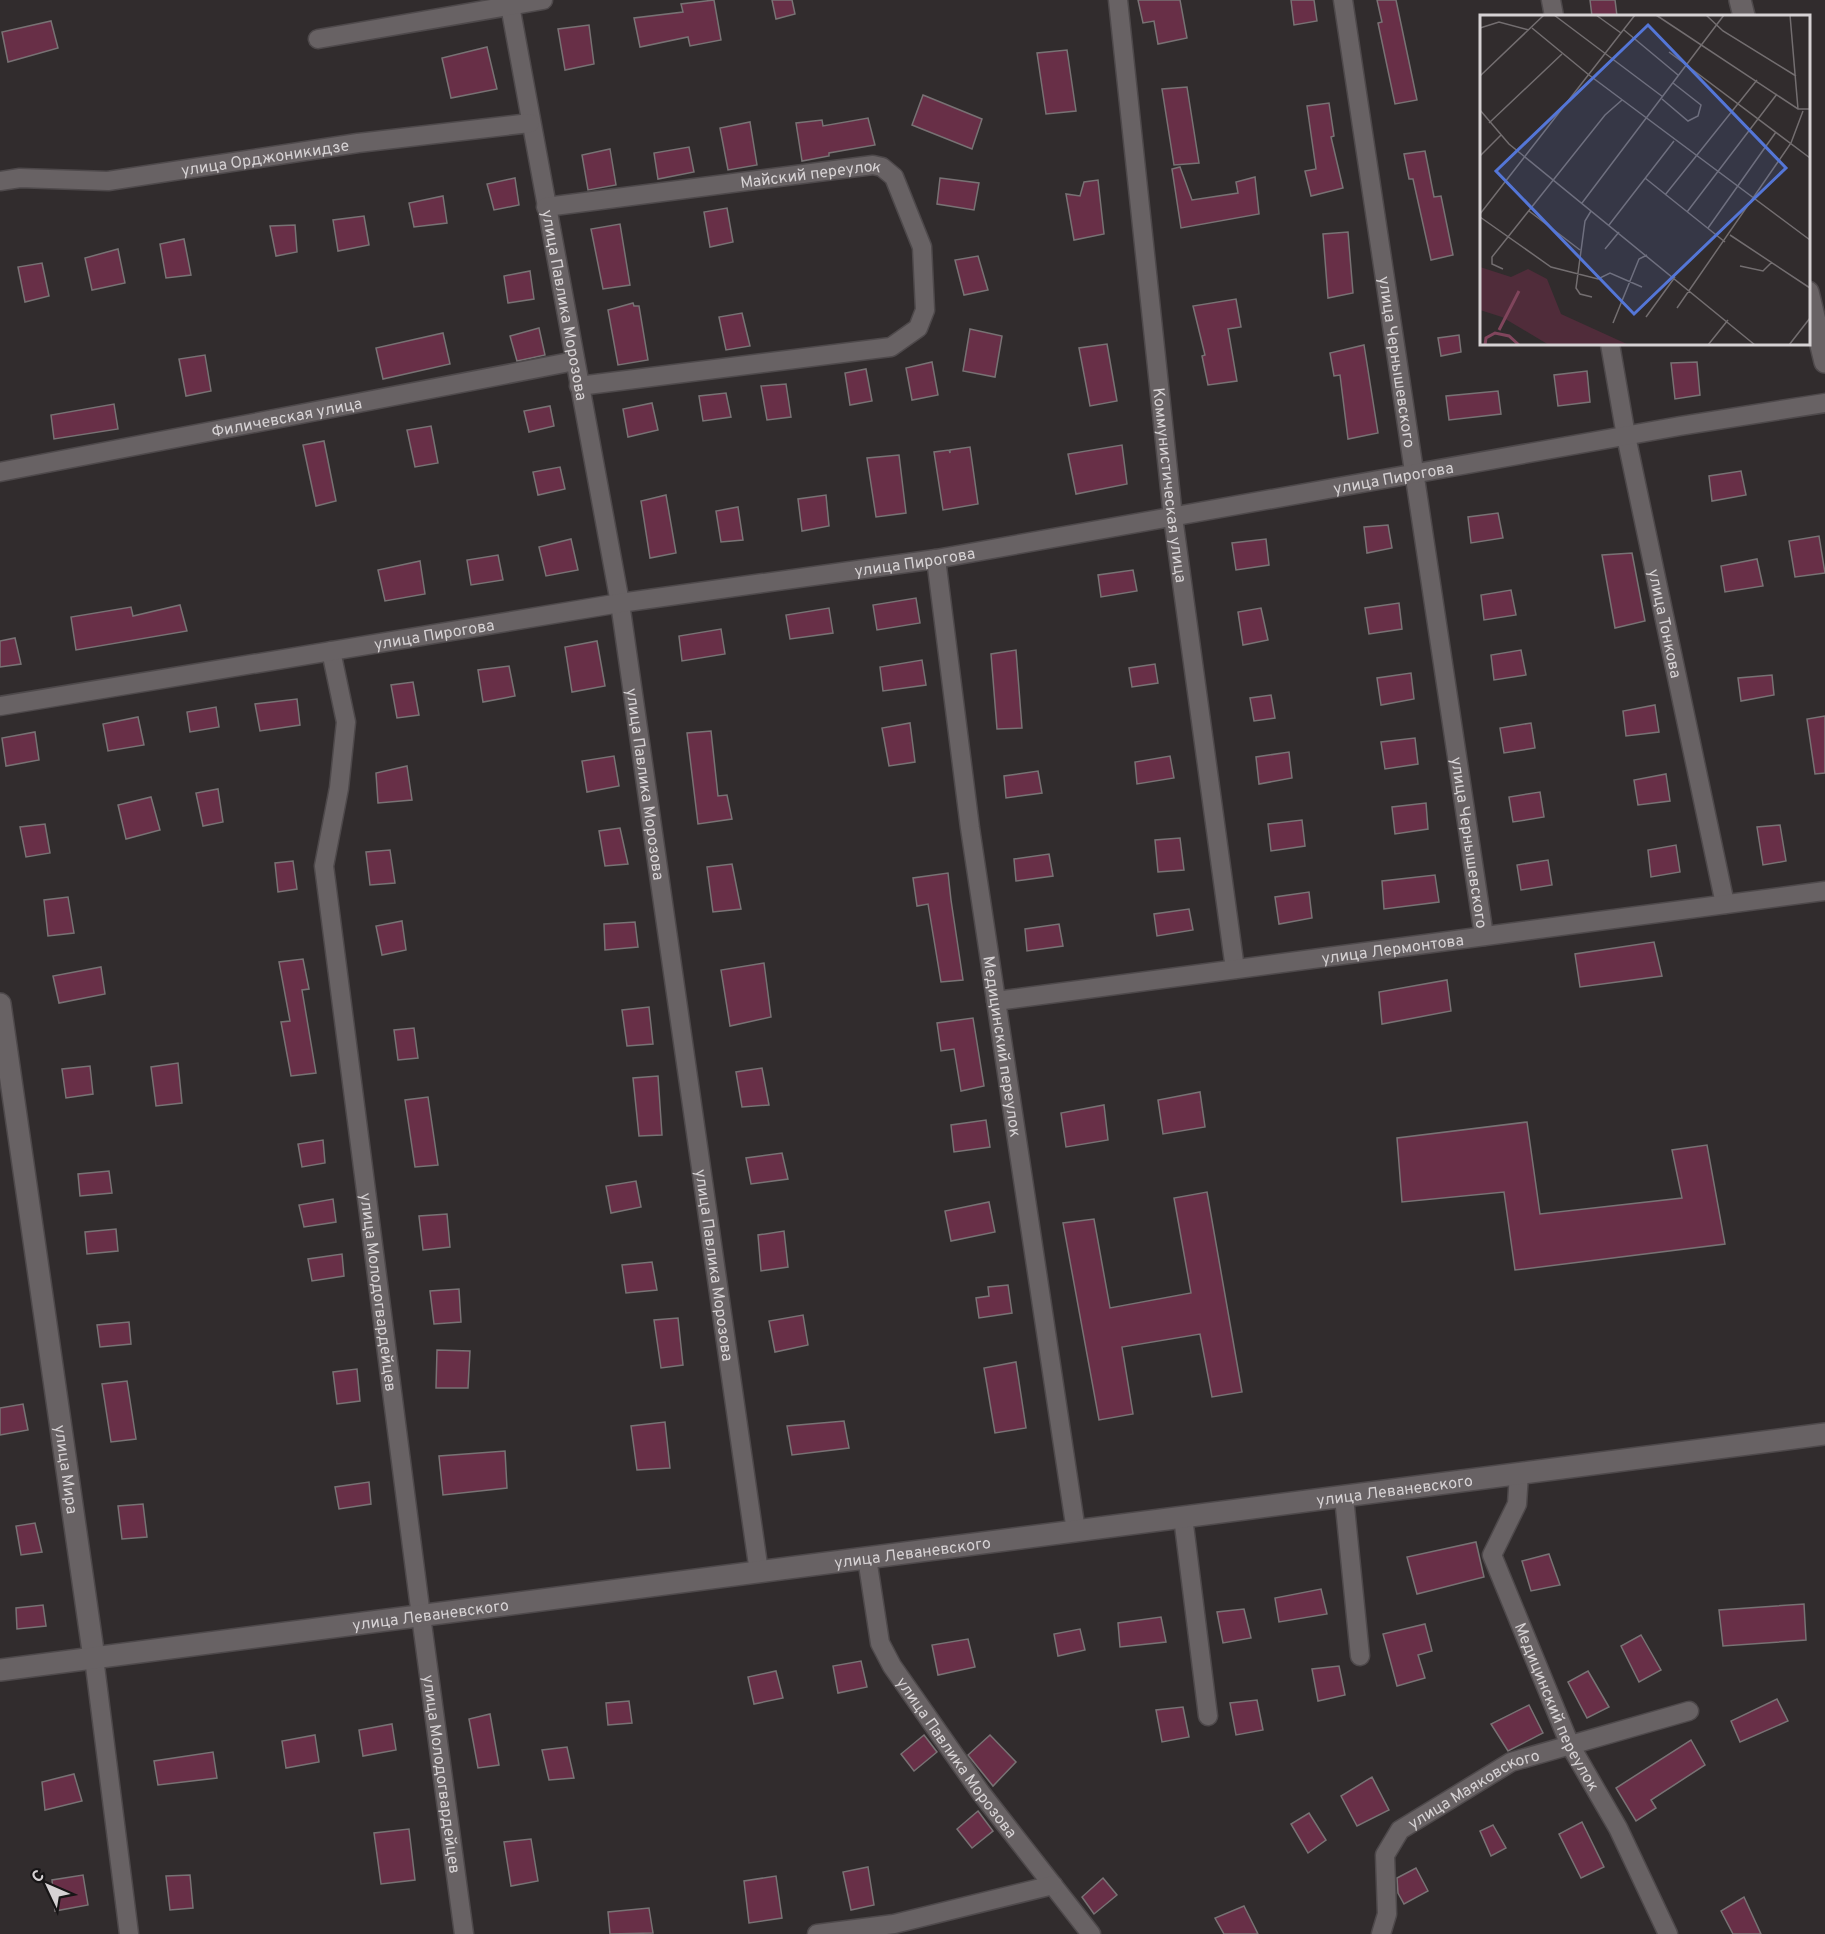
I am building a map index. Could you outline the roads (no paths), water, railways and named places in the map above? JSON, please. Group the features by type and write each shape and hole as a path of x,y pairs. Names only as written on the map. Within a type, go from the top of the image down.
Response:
{"street":[{"path":"318,39 509,3 543,0"},
{"name":"Коммунистическая улица","path":"1118,0 1173,517 1235,969"},
{"name":"улица Чернышевского","path":"1343,0 1485,936"},
{"path":"1551,0 1554,15"},
{"path":"1740,0 1744,15"},
{"name":"улица Павлика Морозова","path":"509,3 620,603 759,1572"},
{"name":"улица Орджоникидзе","path":"0,181 20,178 108,181 358,143 530,123"},
{"name":"Майский переулок","path":"546,207 873,165 882,167 894,177 922,247 926,309 918,328 891,347 579,386"},
{"path":"1810,296 1825,362"},
{"name":"улица Тонкова","path":"1610,345 1626,436 1725,904"},
{"name":"Филичевская улица","path":"0,472 574,361"},
{"name":"улица Пирогова","path":"0,706 620,603 936,559 1626,436 1825,403"},
{"name":"Медицинский переулок","path":"936,559 970,828 1076,1531"},
{"name":"улица Молодогвардейцев","path":"331,651 346,722 339,788 324,866 464,1934"},
{"name":"улица Лермонтова","path":"996,1001 1825,891"},
{"name":"улица Мира","path":"0,1004 94,1658 129,1934"},
{"name":"улица Леваневского","path":"0,1670 1825,1434"},
{"name":"Медицинский переулок","path":"1519,1474 1517,1504 1492,1555 1570,1745 1618,1828 1668,1934"},
{"path":"1344,1497 1360,1656"},
{"path":"1183,1517 1208,1716"},
{"name":"улица Павлика Морозова","path":"867,1558 880,1643 892,1666 981,1792 1091,1934"},
{"name":"улица Маяковского","path":"1381,1934 1387,1914 1385,1855 1400,1830 1511,1762 1689,1711"},
{"path":"817,1934 894,1924 1053,1885"}]}
